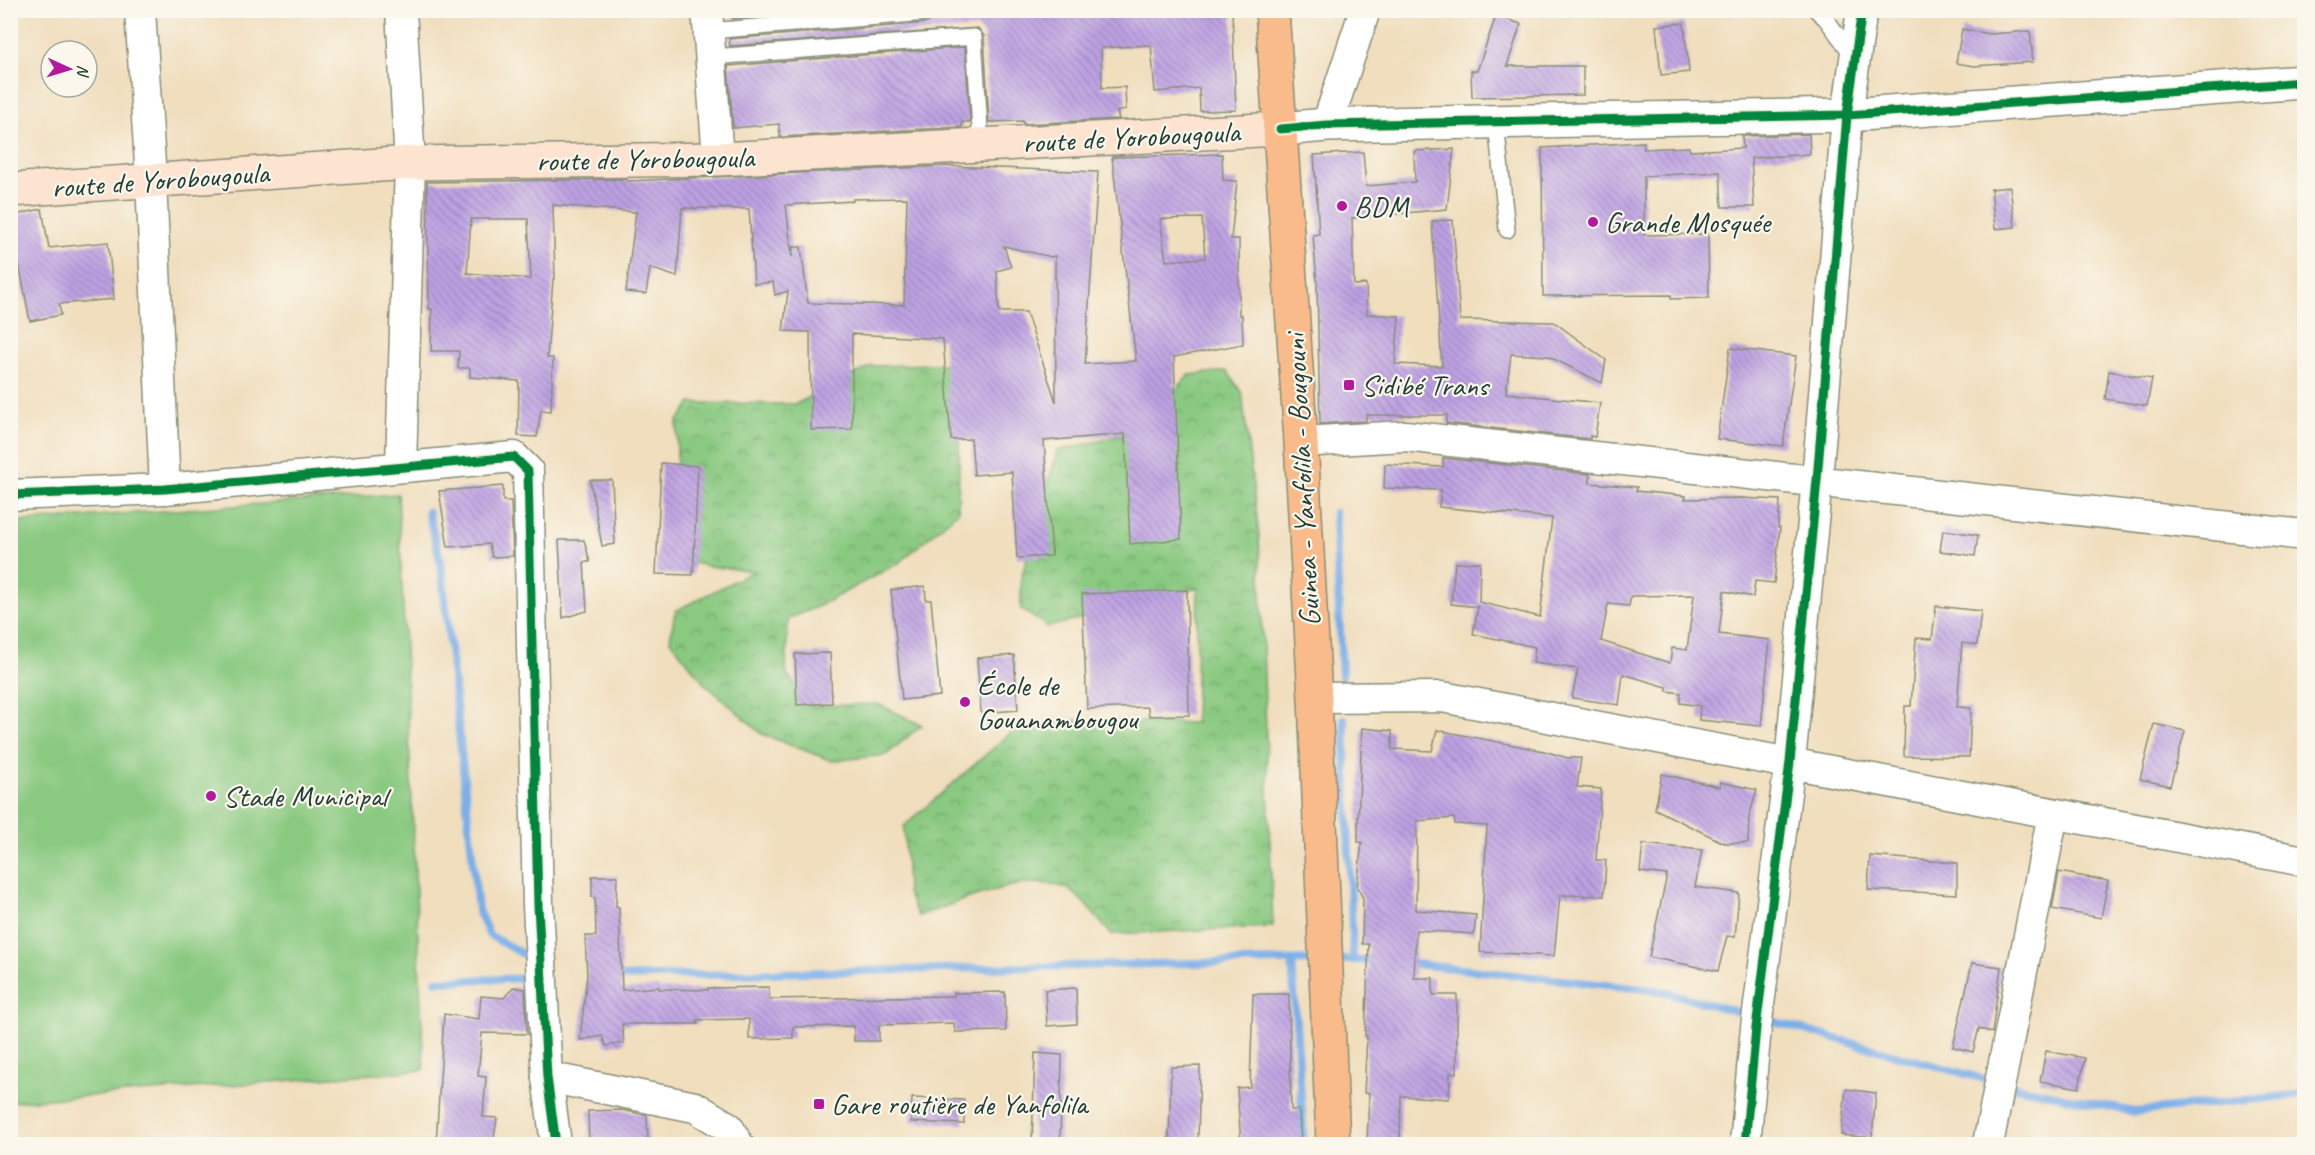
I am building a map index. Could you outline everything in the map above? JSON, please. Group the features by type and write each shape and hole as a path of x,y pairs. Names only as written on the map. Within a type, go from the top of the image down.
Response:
{"main road":[{"name":"Guinea - Yanfolila - Bougouni","path":"1272,10 1301,441 1333,1144"},
{"name":"route de Yorobougoula","path":"10,190 410,163 718,159 1280,129"}],"street":[{"path":"140,10 151,180 165,489"},
{"path":"401,10 410,163 401,466"},
{"path":"1327,125 1365,10"},
{"path":"1745,1144 1758,1011 1790,762 1817,480 1847,115 1862,10"},
{"path":"709,33 718,159"},
{"path":"1280,129 1327,125 1847,115 2304,82"},
{"path":"1301,441 1405,436 2304,535"},
{"path":"10,495 165,489 401,466 514,458 528,471 538,905 547,1077 556,1144"},
{"path":"1314,698 1442,697 2304,861"},
{"path":"1988,1144 2053,814"},
{"path":"547,1077 696,1107 728,1127 738,1144"}],"lane":[{"path":"1816,10 1826,19 1855,59"},
{"path":"709,33 782,18 810,19 909,13 906,43"},
{"path":"810,19 816,49"},
{"path":"709,33 816,49 974,38 981,145"},
{"path":"1496,122 1507,230"}],"green space":[{"path":"961,363 958,512 899,563 819,606 788,619 786,673 811,706 878,704 922,725 886,755 832,761 762,734 704,683 670,640 675,611 754,571 707,566 676,559 677,422 691,403 796,404 872,366"},
{"path":"1227,371 1242,393 1259,535 1273,927 1111,934 1070,890 1034,883 994,890 918,916 907,893 904,826 1013,731 1061,720 1195,723 1198,588 1048,627 1021,609 1021,578 1057,451 1141,430 1189,375"},
{"name":"Stade Municipal","path":"398,494 424,1070 11,1102 11,522"}],"building":[{"path":"732,10 838,10 733,19"},
{"path":"935,10 1232,10 1236,110 1200,111 1199,88 1155,92 1151,45 1101,48 1102,88 1125,87 1126,109 1117,112 1119,119 1023,124 1023,121 989,122 984,36 978,28 730,46 729,39 927,23 934,18"},
{"path":"1496,16 1521,24 1507,66 1583,66 1583,95 1472,97 1471,71 1477,71"},
{"path":"1684,23 1689,72 1661,75 1656,26"},
{"path":"1962,29 1990,34 2030,31 2033,62 1974,66 1956,63"},
{"path":"965,47 970,122 962,122 962,127 780,137 779,124 733,128 728,66"},
{"name":"Grande Mosquée","path":"1809,134 1810,154 1751,158 1754,207 1722,207 1720,172 1644,176 1644,235 1708,234 1709,298 1671,299 1671,295 1543,296 1542,148 1644,142 1644,149 1689,147 1690,151 1743,148 1742,136"},
{"path":"1454,149 1447,209 1352,218 1354,285 1366,284 1367,314 1399,316 1395,364 1442,366 1432,221 1453,220 1460,320 1554,322 1606,360 1602,383 1548,356 1511,354 1506,393 1600,403 1595,437 1590,436 1590,439 1446,423 1447,415 1366,415 1366,421 1320,424 1317,283 1313,235 1319,234 1314,155 1363,152 1366,186 1415,182 1414,151"},
{"path":"1222,154 1223,180 1237,181 1231,239 1239,239 1239,315 1242,315 1243,344 1174,357 1181,539 1130,544 1125,434 1044,441 1052,556 1017,558 1012,472 974,475 971,439 951,440 943,339 852,334 852,429 811,430 810,332 783,331 788,291 775,295 773,282 754,284 749,209 682,208 677,277 650,268 646,294 626,292 636,212 553,205 555,279 553,279 547,358 553,358 551,411 541,410 537,437 518,436 519,381 470,377 470,368 458,368 459,351 431,351 432,309 429,309 427,182 627,179 627,181 947,166 1098,172 1085,364 1136,361 1112,157","holes":["907,198 904,305 808,303 801,247 793,247 792,257 786,205 853,201 853,199","1202,218 1205,258 1166,261 1160,219","471,219 528,219 531,279 467,273","1004,246 1055,256 1056,402 1026,312 999,312 997,271 1011,267"]},
{"path":"2010,187 2015,227 1995,229 1991,189"},
{"path":"42,209 49,248 108,242 114,299 59,304 61,315 30,321 10,216"},
{"path":"1730,348 1796,356 1783,446 1717,439"},
{"path":"2109,371 2152,379 2147,406 2105,399"},
{"path":"1443,458 1590,474 1590,483 1637,487 1636,491 1686,496 1685,499 1780,500 1778,528 1780,528 1774,583 1755,581 1753,597 1724,591 1719,634 1770,640 1761,726 1699,720 1700,706 1680,703 1681,693 1667,691 1667,687 1623,674 1619,705 1572,698 1578,669 1533,663 1535,647 1473,634 1478,607 1451,604 1455,563 1480,562 1479,602 1540,617 1552,518 1439,507 1441,490 1384,488 1385,464 1443,467","holes":["1694,595 1687,650 1672,648 1670,663 1601,641 1608,604 1629,606 1631,596"]},
{"path":"661,463 698,466 693,575 656,574"},
{"path":"590,480 612,480 615,544 602,546"},
{"path":"503,486 503,501 511,501 513,556 492,557 489,544 448,547 439,491"},
{"path":"1943,530 1978,535 1975,556 1940,551"},
{"path":"559,540 584,540 590,562 584,562 587,611 563,618"},
{"path":"925,586 926,600 931,600 940,696 902,700 891,590"},
{"path":"1187,590 1189,715 1149,716 1148,707 1087,709 1082,594"},
{"path":"1936,606 1981,611 1977,645 1962,643 1957,707 1971,708 1969,757 1904,756 1905,706 1911,706 1916,638 1932,639"},
{"path":"830,653 832,703 797,705 795,654"},
{"path":"1014,655 1018,710 981,713 977,658"},
{"path":"2154,724 2185,731 2170,786 2140,779"},
{"path":"1362,728 1392,731 1392,749 1432,751 1437,730 1544,751 1568,758 1581,758 1577,787 1601,789 1596,860 1606,860 1604,896 1560,895 1554,956 1480,952 1487,826 1455,824 1454,818 1417,821 1416,910 1476,915 1474,934 1416,930 1414,978 1433,978 1433,995 1457,995 1457,1073 1450,1073 1449,1099 1401,1096 1400,1144 1367,1144 1369,1093 1364,1093 1369,944 1362,944 1363,898 1357,887 1362,842 1358,842 1358,822"},
{"path":"1662,774 1720,787 1720,782 1757,790 1749,817 1748,843 1724,843 1655,809"},
{"path":"1643,844 1702,850 1695,887 1739,893 1735,937 1727,936 1718,971 1649,957 1667,875 1640,872"},
{"path":"1870,856 1957,863 1957,894 1868,890"},
{"path":"2059,872 2108,881 2101,918 2052,909"},
{"path":"592,876 617,876 616,907 619,907 622,990 659,987 659,989 708,990 708,988 769,987 769,999 954,996 954,993 1005,992 1006,1031 955,1032 954,1023 879,1025 879,1041 854,1041 854,1026 793,1027 793,1038 749,1039 749,1019 697,1020 698,1024 622,1024 624,1043 606,1046 602,1036 580,1040 587,975 585,936 596,936"},
{"path":"1972,963 2001,967 1992,1033 1979,1028 1973,1052 1953,1047"},
{"path":"513,987 525,989 527,1034 482,1033 478,1076 486,1077 483,1117 497,1118 493,1144 436,1144 444,1014 479,1019 481,996 504,998"},
{"path":"1076,988 1077,1024 1047,1026 1045,990"},
{"path":"1253,994 1289,994 1291,1110 1299,1110 1301,1144 1241,1144 1237,1088 1250,1087"},
{"path":"2046,1051 2085,1058 2079,1088 2040,1081"},
{"path":"1035,1053 1062,1055 1060,1144 1032,1144"},
{"path":"1200,1066 1198,1140 1169,1142 1171,1067"},
{"path":"1846,1089 1876,1093 1872,1138 1841,1135"},
{"path":"912,1098 964,1100 964,1124 911,1122"},
{"path":"621,1110 647,1115 648,1144 589,1144 588,1111"}],"waterway":[{"path":"428,512 441,563 478,910 489,935 528,957 528,962"},
{"path":"1335,513 1342,676"},
{"path":"1344,719 1353,959"},
{"path":"611,977 1319,960"},
{"path":"1334,960 1376,960"},
{"path":"1292,961 1304,1144"},
{"path":"1406,963 1662,991 1752,1016"},
{"path":"436,981 537,978"},
{"path":"1764,1019 1995,1082"},
{"path":"2007,1085 2134,1112 2304,1094"}],"cycle path":[{"path":"1745,1144 1756,1028 1790,762 1817,480 1847,115 1862,10"},
{"path":"1280,129 1327,125 1847,115 2304,82"},
{"path":"10,495 165,489 514,457 528,471 538,905 547,1077 556,1144"}],"place":[{"name":"BDM","path":"1342,206"},
{"name":"Grande Mosquée","path":"1593,222"},
{"name":"Sidibé Trans","path":"1349,385"},
{"name":"École de Gouanambougou","path":"965,702"},
{"name":"Stade Municipal","path":"211,796"},
{"name":"Gare routière de Yanfolila","path":"819,1104"}]}
